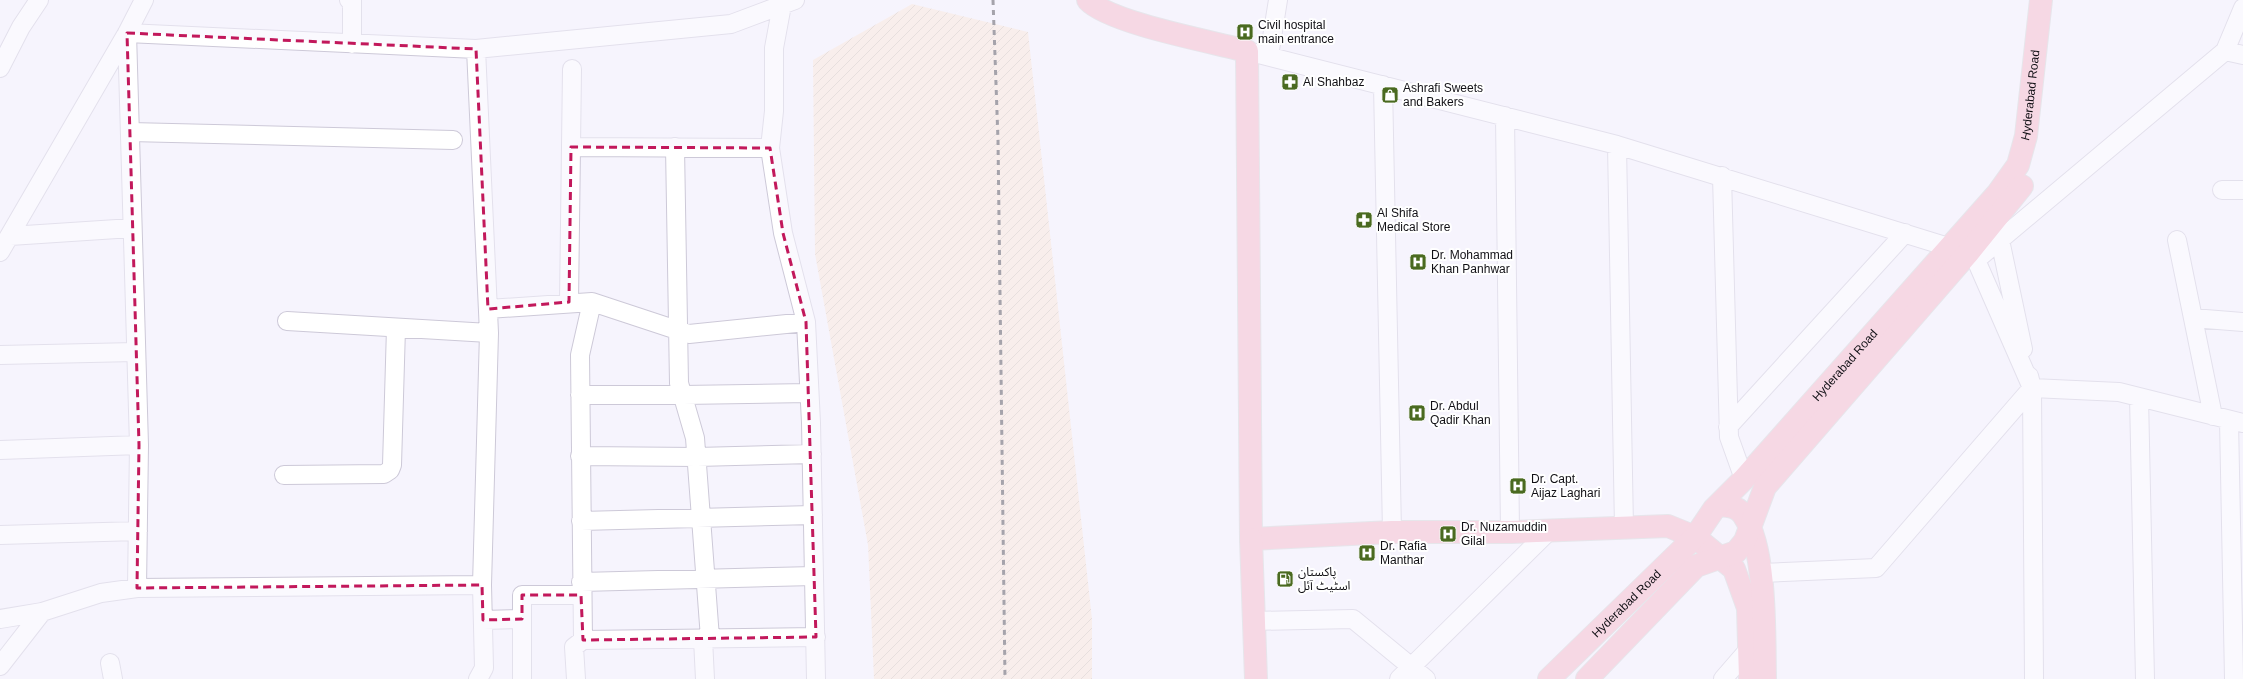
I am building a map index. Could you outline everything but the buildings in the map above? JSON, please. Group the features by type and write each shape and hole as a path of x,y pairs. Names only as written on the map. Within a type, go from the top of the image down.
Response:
{"main road":[{"path":"1088,0 1093,5 1117,18 1247,51 1251,539 1256,679"},
{"name":"Hyderabad Road","path":"1549,679 1695,537 1714,509 1720,505 1964,253 1998,193 2018,166 2026,136 2041,0"},
{"name":"Hyderabad Road","path":"1587,679 1696,566 1736,552 1745,541 1765,487 1964,253 2012,200 2031,172 2040,141 2057,0"},
{"path":"1720,505 1732,506 1744,515 1757,548 1761,574 1765,679"},
{"path":"1251,539 1392,532 1510,532 1668,526 1695,537 1734,569 1748,608 1750,679"}],"street":[{"path":"0,68 21,27 39,0"},
{"path":"0,252 127,33 144,0"},
{"path":"349,0 352,1 353,11 352,44"},
{"path":"1269,56 1278,0"},
{"path":"127,33 476,49 731,24 788,2"},
{"path":"788,2 774,48 774,111 770,148 783,233 806,322 812,454 816,679"},
{"path":"1247,51 1617,144 1905,233 1964,253 2000,240 2225,51 2243,8"},
{"path":"127,33 135,352 139,445 137,588"},
{"path":"476,49 490,333 482,585 484,668 478,679"},
{"path":"2225,51 2243,55"},
{"path":"569,302 572,69"},
{"path":"1383,85 1392,532"},
{"path":"1505,116 1510,532"},
{"path":"130,132 453,140"},
{"path":"1617,144 1624,528"},
{"path":"572,147 770,148"},
{"path":"675,147 679,383 695,438 697,457 705,579 706,638 704,679"},
{"path":"1722,176 1728,427 1729,437 1744,479"},
{"path":"2222,190 2243,190"},
{"path":"10,236 132,228"},
{"path":"1728,427 1905,233"},
{"path":"2000,240 2032,388 2034,679"},
{"path":"2177,240 2193,318 2228,419 2234,679"},
{"path":"1964,253 2032,388"},
{"path":"488,309 569,302 592,302 689,334 806,322"},
{"path":"583,640 581,588 580,355 592,302"},
{"path":"2193,318 2243,322"},
{"path":"287,321 490,333"},
{"path":"284,475 384,474 390,470 392,465 396,328"},
{"path":"0,356 135,352"},
{"path":"2032,388 2120,392 2228,419"},
{"path":"1761,574 1876,568 2032,388"},
{"path":"580,395 810,393"},
{"path":"2139,397 2145,679"},
{"path":"0,450 139,445"},
{"path":"580,456 697,457 812,454"},
{"path":"581,521 813,515"},
{"path":"1405,673 1550,530"},
{"path":"0,535 138,531"},
{"path":"522,679 522,595 581,588 705,579 814,576"},
{"path":"0,619 42,612 101,593 137,588 482,585"},
{"path":"0,666 42,612"},
{"path":"483,620 522,619"},
{"path":"1253,621 1353,619 1405,673 1426,679"},
{"path":"576,679 574,647 583,640 816,637"},
{"path":"1723,679 1749,650"}],"highlighted area":[{"path":"127,33 476,49 488,309 569,302 571,147 770,148 783,233 806,322 816,637 583,640 581,595 522,595 522,619 483,620 482,585 137,588 139,445"}],"shaded area":[{"path":"912,4 1028,32 1092,619 1092,679 874,679 868,545 815,254 813,60"}],"railway":[{"path":"993,0 998,140 1005,679"}],"place":[{"name":"Civil hospital main entrance","path":"1245,32"},
{"name":"Al Shahbaz","path":"1290,82"},
{"name":"Ashrafi Sweets and Bakers","path":"1390,95"},
{"name":"Al Shifa Medical Store","path":"1364,220"},
{"name":"Dr. Mohammad Khan Panhwar","path":"1418,262"},
{"name":"Dr. Abdul Qadir Khan","path":"1417,413"},
{"name":"Dr. Capt. Aijaz Laghari","path":"1518,486"},
{"name":"Dr. Nuzamuddin Gilal","path":"1448,534"},
{"name":"Dr. Rafia Manthar","path":"1367,553"},
{"name":"پاکستان اسٹیٹ آئل","path":"1285,579"}]}
